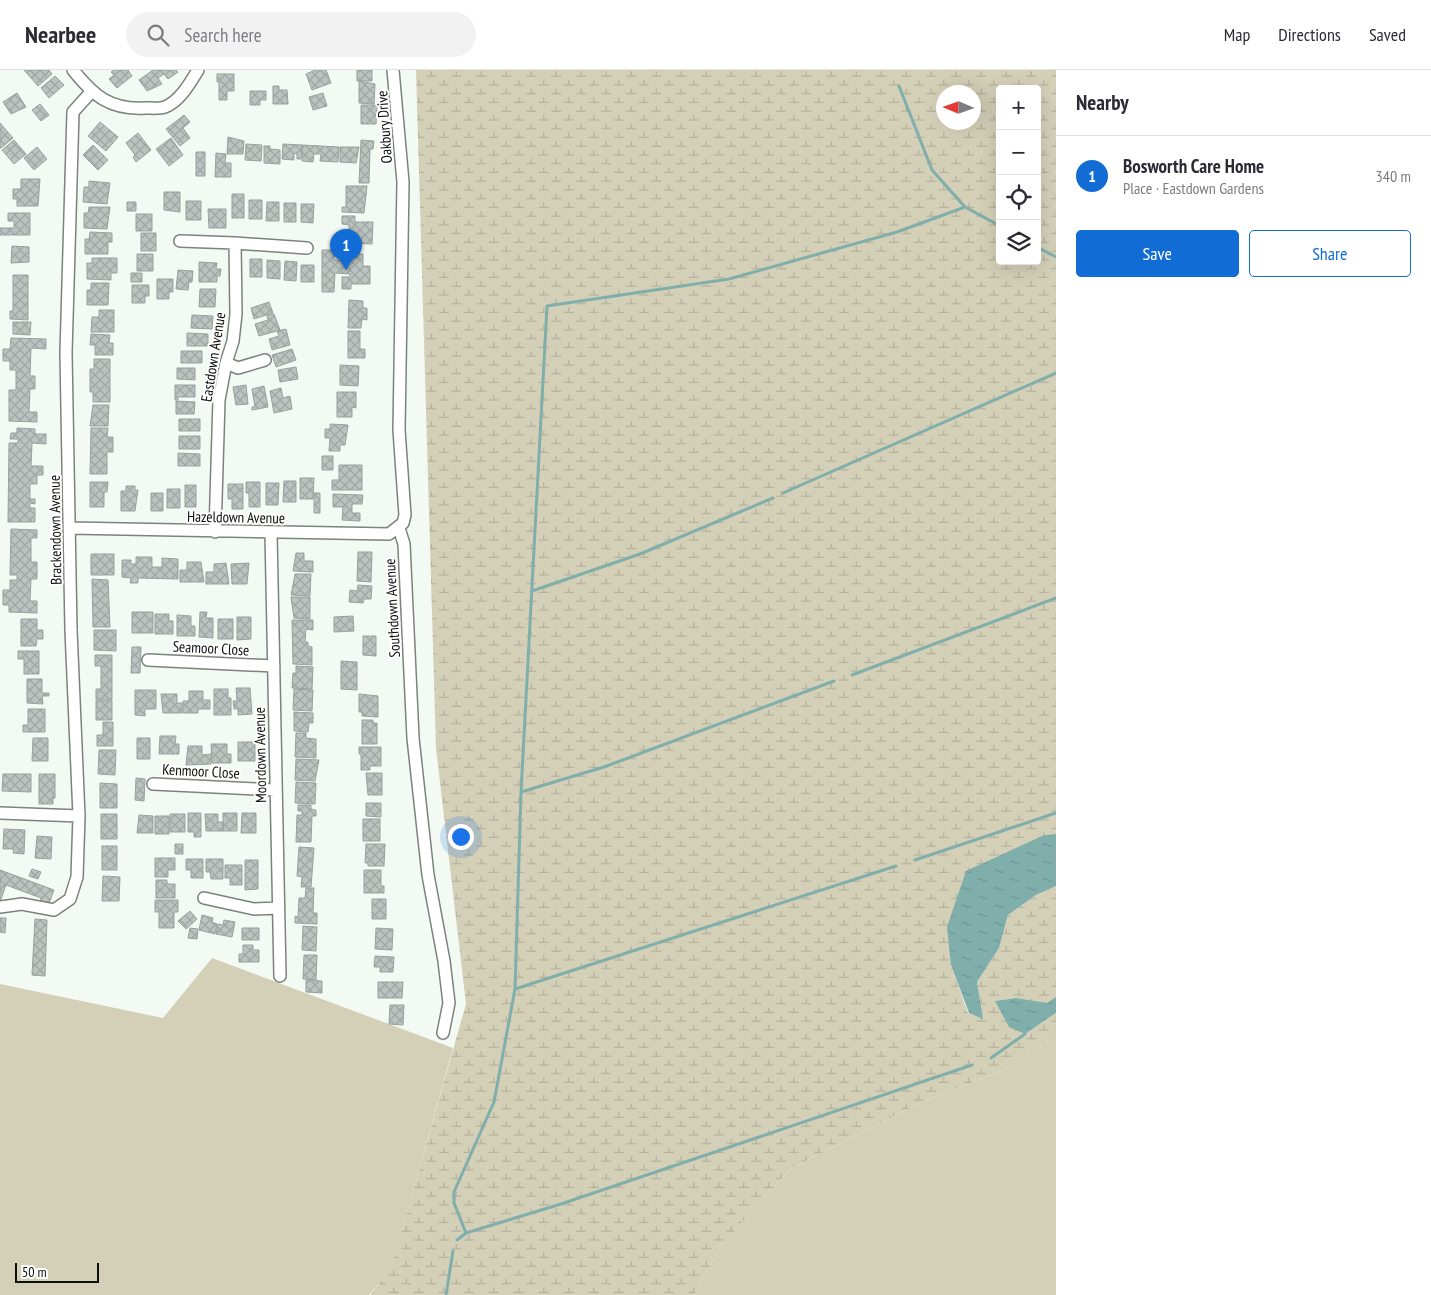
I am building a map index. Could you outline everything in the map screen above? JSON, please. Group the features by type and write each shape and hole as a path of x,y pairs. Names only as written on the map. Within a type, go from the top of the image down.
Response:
{"street":[{"path":"73,70 91,92 106,102 134,109 164,108 187,89 198,70"},
{"name":"Oakbury Drive","path":"393,70 403,182"},
{"name":"Brackendown Avenue","path":"0,907 22,904 54,910 70,899 77,877 79,816 71,630 66,353 73,112 91,92"},
{"name":"Southdown Avenue","path":"403,182 399,430 405,515 400,528 404,544 413,738 428,875 444,961 449,1003 443,1033"},
{"path":"180,241 307,248"},
{"name":"Eastdown Avenue","path":"215,532 219,400 226,363 233,341 236,314 235,243"},
{"path":"226,363 238,368 266,360"},
{"name":"Hazeldown Avenue","path":"70,528 389,534 400,528"},
{"name":"Moordown Avenue","path":"271,533 280,976"},
{"name":"Seamoor Close","path":"148,660 274,666"},
{"name":"Kenmoor Close","path":"153,784 276,790"},
{"path":"0,814 79,816"},
{"path":"204,898 254,909 278,908"}],"green space":[{"path":"416,70 1056,70 1056,834 1044,835 951,965 968,1013 982,1018 977,982 999,948 1008,915 1036,895 1056,886 1056,997 1047,1004 1016,998 996,1001 1025,1034 1056,1013 1056,1036 1000,1072 924,1101 790,1169 721,1246 694,1295 370,1295 391,1269 466,1004 436,748"},
{"path":"212,958 453,1048 391,1270 369,1295 0,1295 0,984 163,1018"},
{"path":"1056,1036 1056,1295 694,1295 721,1246 790,1169 924,1101 1000,1072"}],"water":[{"path":"1056,834 1056,886 1036,895 1008,915 999,948 977,982 983,1019 969,1013 951,965 947,927 966,871 1044,835"},
{"path":"1056,997 1056,1013 1025,1034 1009,1027 995,1001 1016,998 1047,1003"}],"building":[{"path":"24,70 49,70 52,74 38,86"},
{"path":"114,70 128,70 132,76 117,88 109,79 114,75 111,72"},
{"path":"153,70 176,70 178,72 168,79 164,74 158,78 162,84 147,91 139,80"},
{"path":"315,70 326,70 331,83 312,90 306,74"},
{"path":"357,70 372,70 372,81 357,81"},
{"path":"217,74 234,74 234,91 227,91 227,100 219,100"},
{"path":"55,76 64,85 49,98 41,88"},
{"path":"359,81 375,84 374,104 359,103"},
{"path":"273,86 279,86 279,90 287,90 288,104 273,104"},
{"path":"250,91 266,91 266,100 260,100 260,105 250,105"},
{"path":"17,93 26,107 11,114 3,102"},
{"path":"323,93 327,106 313,110 309,97"},
{"path":"40,104 49,115 41,121 32,110"},
{"path":"361,105 377,105 376,124 361,124"},
{"path":"184,115 190,122 183,128 190,138 180,146 166,129"},
{"path":"100,122 118,137 106,151 88,136"},
{"path":"0,123 13,138 1,148 0,148"},
{"path":"138,133 151,150 136,162 133,157 135,155 126,143"},
{"path":"228,137 244,141 243,154 227,154"},
{"path":"171,138 183,155 169,166 156,149"},
{"path":"14,140 26,154 14,164 2,150"},
{"path":"361,140 374,141 373,149 370,149 369,183 359,183"},
{"path":"246,144 262,145 261,161 245,160"},
{"path":"283,144 302,145 301,159 297,159 297,154 294,153 294,160 282,159"},
{"path":"93,145 108,160 98,170 83,155"},
{"path":"302,145 339,147 338,162 320,161 321,154 314,154 313,162 302,161"},
{"path":"264,146 280,150 280,164 264,163"},
{"path":"37,147 47,159 34,170 24,158"},
{"path":"340,147 359,147 356,163 340,162"},
{"path":"196,152 205,152 205,176 196,176"},
{"path":"216,153 226,154 225,163 231,163 231,177 215,177"},
{"path":"21,179 40,179 38,206 17,206 17,199 13,199 13,189 21,189"},
{"path":"89,181 110,183 107,204 83,202 84,187 89,187"},
{"path":"346,186 367,186 364,213 342,212 342,207 346,207"},
{"path":"164,192 180,192 180,212 164,210"},
{"path":"232,194 244,194 244,218 232,218"},
{"path":"249,200 262,200 262,219 249,219"},
{"path":"186,201 201,201 201,220 186,220"},
{"path":"127,202 136,202 136,211 127,211"},
{"path":"267,202 279,202 279,221 266,221"},
{"path":"284,203 296,203 296,222 284,222"},
{"path":"301,204 314,204 313,223 301,222"},
{"path":"89,207 110,207 107,229 84,228 84,213 88,213"},
{"path":"208,209 226,209 226,228 209,228"},
{"path":"8,213 30,213 30,235 0,235 0,228 14,228 14,221 8,221"},
{"path":"136,214 152,214 152,231 136,231"},
{"path":"342,216 355,216 355,222 373,222 372,244 349,243 349,225 342,224"},
{"path":"90,232 112,233 112,242 108,242 108,254 85,254 85,239 89,239"},
{"path":"141,233 156,233 156,251 141,251"},
{"path":"12,246 29,247 29,262 11,263"},
{"path":"322,250 334,250 334,260 341,260 342,254 363,254 363,266 370,266 370,284 351,284 351,289 342,289 342,277 350,277 350,274 335,273 334,292 322,292"},
{"path":"137,254 153,254 153,271 137,271"},
{"path":"92,258 117,258 117,273 111,273 111,280 87,279 87,263 92,263"},
{"path":"250,259 262,259 262,277 250,277"},
{"path":"267,260 280,261 280,279 267,278"},
{"path":"285,261 297,262 296,281 284,280"},
{"path":"199,262 217,263 216,269 221,269 220,276 217,276 217,282 199,282"},
{"path":"301,265 314,265 314,282 301,282"},
{"path":"178,270 193,271 192,282 189,282 188,290 176,289"},
{"path":"131,273 142,273 142,282 131,282"},
{"path":"13,275 28,275 28,320 10,319 10,311 13,311"},
{"path":"157,279 173,279 173,292 169,292 169,299 157,299"},
{"path":"91,283 109,283 108,305 87,305 87,290 91,290"},
{"path":"132,285 149,285 149,296 145,296 145,303 132,303"},
{"path":"200,289 216,289 215,307 199,307"},
{"path":"349,300 363,301 363,308 367,308 367,320 362,319 361,328 348,328"},
{"path":"269,302 273,313 254,319 251,308"},
{"path":"99,310 114,310 114,332 91,332 92,317 99,317"},
{"path":"274,314 280,330 259,336 255,324 268,320 267,316"},
{"path":"192,315 213,316 212,329 191,328"},
{"path":"13,322 31,322 30,335 13,334"},
{"path":"286,329 290,345 272,350 269,339 279,336 277,331"},
{"path":"348,331 360,331 360,349 365,349 365,358 348,358"},
{"path":"187,333 208,334 208,346 187,346"},
{"path":"91,334 110,335 109,343 113,343 113,355 95,355 95,345 90,345"},
{"path":"11,338 46,339 46,349 31,348 30,376 35,376 35,389 30,389 29,412 37,412 37,422 9,421 9,390 16,390 16,370 10,370 10,361 3,361 3,349 10,349"},
{"path":"292,349 296,360 276,367 272,355"},
{"path":"181,351 202,351 202,363 181,363"},
{"path":"94,359 110,359 110,402 93,402 93,392 90,392 90,369 94,369"},
{"path":"340,365 359,366 358,386 340,385"},
{"path":"296,367 298,379 280,382 278,370"},
{"path":"177,368 195,368 195,380 177,379"},
{"path":"175,385 195,385 195,397 178,397 178,400 175,400"},
{"path":"246,385 248,404 236,405 233,387"},
{"path":"264,386 268,407 252,410 252,407 255,407 252,389"},
{"path":"281,388 283,398 290,396 292,409 274,413 270,391"},
{"path":"337,392 356,392 356,408 352,407 352,417 337,417"},
{"path":"176,401 195,402 194,414 176,414"},
{"path":"93,405 109,405 108,426 90,426"},
{"path":"179,419 200,419 200,431 179,431"},
{"path":"330,424 348,425 345,445 340,445 340,451 329,451 330,438 325,438 325,429 330,429"},
{"path":"17,428 35,429 35,434 46,434 46,444 32,443 31,466 43,466 43,475 37,475 37,484 30,484 30,499 35,499 35,504 30,503 30,508 35,508 35,522 8,522 9,443 18,443 18,439 10,439 11,433 17,433"},
{"path":"91,428 108,428 107,437 113,437 113,452 107,452 107,474 90,474"},
{"path":"179,436 200,436 200,449 179,449"},
{"path":"178,453 200,454 200,466 178,466"},
{"path":"322,456 333,456 333,470 322,470"},
{"path":"339,465 362,465 362,490 332,490 332,480 339,480"},
{"path":"300,478 314,478 313,499 300,499"},
{"path":"284,481 296,481 296,502 283,502"},
{"path":"90,482 108,482 107,492 104,492 104,507 90,507"},
{"path":"246,482 260,482 260,507 249,507 249,493 246,493"},
{"path":"266,483 279,483 278,505 266,505"},
{"path":"228,484 243,484 243,509 232,509 232,499 228,499"},
{"path":"185,485 196,485 196,507 185,507"},
{"path":"126,486 135,486 135,490 138,490 135,511 121,511 121,491 126,491"},
{"path":"167,489 180,489 180,508 167,508"},
{"path":"151,493 163,493 163,511 151,511"},
{"path":"314,493 320,493 320,513 314,513"},
{"path":"333,494 363,495 362,504 352,504 352,513 360,513 360,521 342,520 343,507 333,507"},
{"path":"11,529 37,530 37,538 31,538 31,562 37,562 37,579 31,579 30,601 37,601 37,613 9,612 9,605 3,605 3,590 10,590 10,580 17,580 17,575 10,575"},
{"path":"358,552 372,552 371,582 357,581"},
{"path":"296,553 304,553 304,561 313,561 313,572 293,571"},
{"path":"91,554 114,554 114,575 91,575"},
{"path":"136,557 152,557 152,567 162,567 162,558 178,559 178,579 138,578 138,583 130,583 131,578 122,577 122,560 131,560 131,564 136,564"},
{"path":"187,562 201,562 204,582 180,582 180,570 187,570"},
{"path":"226,563 229,584 206,584 206,572 214,572 214,564"},
{"path":"249,563 247,584 232,584 231,564"},
{"path":"295,574 311,574 310,596 291,595"},
{"path":"92,579 108,580 110,627 93,627"},
{"path":"358,585 372,586 371,599 364,599 363,603 349,602 350,590 357,591"},
{"path":"291,597 310,597 310,619 294,618"},
{"path":"132,612 153,612 153,633 132,633"},
{"path":"200,612 207,612 206,618 213,618 213,638 199,637"},
{"path":"155,614 169,614 169,621 173,621 173,634 155,634"},
{"path":"177,615 191,616 191,626 195,626 195,636 177,636"},
{"path":"353,616 354,631 334,632 334,617"},
{"path":"237,617 251,617 251,639 237,640"},
{"path":"21,619 37,619 37,630 43,630 43,639 37,639 36,646 21,646"},
{"path":"218,619 233,619 233,639 218,639"},
{"path":"292,620 313,620 313,630 306,629 305,642 308,642 308,646 312,647 312,665 293,664"},
{"path":"94,630 116,630 116,651 94,650"},
{"path":"363,636 376,636 376,656 363,655"},
{"path":"132,647 141,647 140,673 131,673"},
{"path":"18,651 39,651 39,674 24,674 24,659 18,659"},
{"path":"95,655 112,655 112,700 96,700 96,689 101,689 101,666 95,666"},
{"path":"341,661 357,662 357,690 341,689"},
{"path":"296,666 313,667 312,689 292,688 293,673 296,673"},
{"path":"27,679 42,679 42,693 49,693 49,696 42,696 43,704 27,703"},
{"path":"236,688 250,688 252,714 238,715 238,709 234,709 233,701 237,701"},
{"path":"214,689 228,689 228,698 231,698 231,715 214,715"},
{"path":"294,689 313,690 312,711 293,710"},
{"path":"135,690 156,690 156,709 145,709 145,716 135,715"},
{"path":"189,691 203,691 203,700 210,700 210,709 198,709 198,713 183,713 183,701 189,701"},
{"path":"161,694 177,694 177,703 182,703 182,713 163,713"},
{"path":"359,694 378,696 378,717 362,716 362,712 359,712"},
{"path":"96,701 112,701 112,720 96,720"},
{"path":"28,709 45,709 45,732 23,732 23,725 28,725"},
{"path":"294,712 313,713 313,723 309,723 308,732 294,731"},
{"path":"362,720 373,720 373,723 377,723 377,744 362,744"},
{"path":"103,722 113,722 113,746 97,746 97,735 103,735"},
{"path":"296,733 306,733 306,738 316,739 316,758 295,757"},
{"path":"160,736 176,736 175,744 179,744 179,754 159,754"},
{"path":"33,738 48,738 48,761 32,761"},
{"path":"137,738 150,738 150,759 137,759"},
{"path":"238,742 255,742 255,761 238,761"},
{"path":"211,744 227,744 227,754 231,754 231,763 212,763"},
{"path":"188,746 202,746 202,755 211,754 211,764 186,765"},
{"path":"359,747 381,747 381,766 370,766 370,770 361,770"},
{"path":"99,750 116,750 115,775 98,774"},
{"path":"296,759 319,760 315,781 295,780"},
{"path":"366,773 382,773 382,795 368,795"},
{"path":"3,774 31,774 31,792 2,791"},
{"path":"39,774 55,774 55,798 53,798 53,804 39,804"},
{"path":"136,778 145,779 144,801 135,800"},
{"path":"296,782 316,783 315,804 295,803"},
{"path":"100,783 117,784 117,808 100,808"},
{"path":"366,803 381,803 381,817 366,816"},
{"path":"298,805 311,805 311,809 316,810 316,816 312,816 311,842 296,842 297,815 302,815 302,811 298,811"},
{"path":"188,813 201,813 201,837 194,837 194,832 188,832"},
{"path":"223,813 237,813 237,831 223,831"},
{"path":"242,813 256,813 256,833 241,833"},
{"path":"101,814 117,814 117,839 101,839"},
{"path":"170,814 185,814 185,832 170,832"},
{"path":"205,814 218,814 218,822 223,822 223,831 206,831"},
{"path":"139,815 153,816 153,833 137,833"},
{"path":"155,816 169,816 169,834 155,834"},
{"path":"363,819 380,819 380,841 363,841"},
{"path":"4,829 25,830 24,854 13,853 14,849 3,849"},
{"path":"37,836 52,837 51,859 35,858"},
{"path":"175,844 183,844 183,854 175,854"},
{"path":"366,844 385,844 384,866 368,866 368,863 365,863"},
{"path":"102,846 117,846 117,870 102,870"},
{"path":"299,847 314,848 311,887 301,887 302,877 297,876"},
{"path":"155,858 175,858 175,870 168,870 168,877 155,877"},
{"path":"186,859 203,859 203,878 191,878 191,870 186,870"},
{"path":"206,859 223,859 223,879 211,879 210,872 206,872"},
{"path":"245,860 258,860 258,889 245,890"},
{"path":"225,865 242,865 242,885 230,885 230,878 225,878"},
{"path":"32,869 41,872 38,879 29,876"},
{"path":"0,870 54,890 48,906 40,903 41,898 6,885 0,902"},
{"path":"364,870 381,870 381,886 384,886 384,893 364,893"},
{"path":"103,876 120,877 119,901 102,901"},
{"path":"156,880 167,880 167,884 175,884 175,898 156,898"},
{"path":"306,888 314,888 313,913 317,913 317,924 295,923 295,916 298,917 299,898 305,898"},
{"path":"372,899 386,899 386,919 372,919"},
{"path":"155,900 178,900 178,912 174,912 174,928 159,928 159,912 155,912"},
{"path":"190,911 197,919 186,929 178,921"},
{"path":"202,915 213,918 212,922 217,924 215,934 199,930"},
{"path":"0,918 6,918 5,933 0,932"},
{"path":"35,919 47,920 45,976 32,975"},
{"path":"224,920 235,922 232,937 216,934 218,924 223,925"},
{"path":"303,926 317,927 316,951 302,950"},
{"path":"190,928 198,929 197,939 188,938"},
{"path":"242,928 259,928 259,940 242,940"},
{"path":"376,928 393,929 392,950 375,949"},
{"path":"243,945 253,945 253,950 259,950 259,962 239,962 239,954 243,954"},
{"path":"304,955 317,955 316,980 303,979"},
{"path":"375,956 394,957 393,972 380,972 380,967 374,967"},
{"path":"306,980 322,981 322,993 306,992"},
{"path":"378,982 403,982 402,998 378,998"},
{"path":"390,1005 404,1005 403,1025 389,1024"}],"waterway":[{"path":"899,86 932,170 965,207 996,224"},
{"path":"466,1233 454,1203 454,1192 494,1102 515,989 521,792 547,306 729,279 897,232 965,207"},
{"path":"1041,249 1056,257"},
{"path":"783,493 1056,373"},
{"path":"532,591 640,554 773,498"},
{"path":"852,675 1056,598"},
{"path":"521,792 604,767 834,681"},
{"path":"915,860 1056,813"},
{"path":"515,989 896,866"},
{"path":"991,1058 1025,1034"},
{"path":"457,1240 466,1233 561,1204 972,1065"},
{"path":"446,1295 453,1251"}],"place":[{"name":"Bosworth Care Home","path":"346,270"}]}
